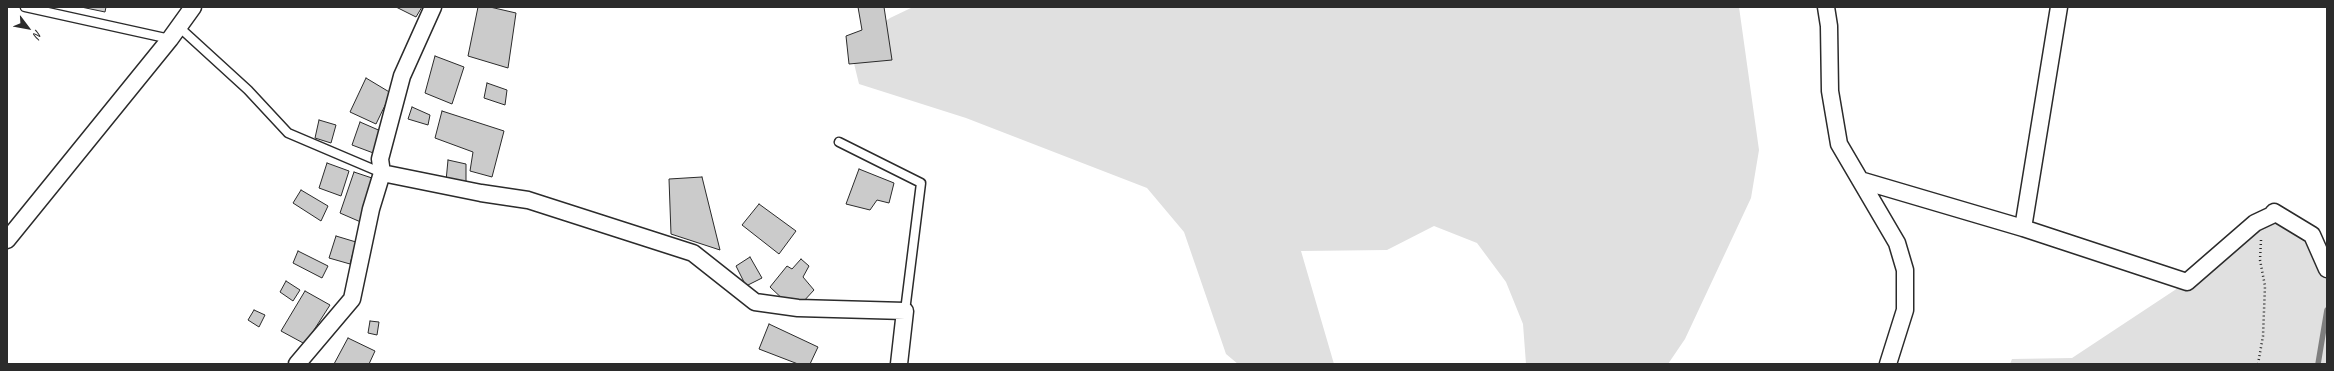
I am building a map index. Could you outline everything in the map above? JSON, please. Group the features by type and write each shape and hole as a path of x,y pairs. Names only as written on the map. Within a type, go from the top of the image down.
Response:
{"street":[{"path":"7,240 170,40 193,7"},
{"path":"297,364 352,299 371,209 382,173 380,159 402,76 433,7"},
{"path":"1826,7 1829,26 1830,90 1839,144 1898,243 1905,270 1905,310 1888,364"},
{"path":"2023,228 2059,7"},
{"path":"382,173 481,193 528,200 693,253 755,302 798,308 905,311 899,364"},
{"path":"1860,180 2023,228 2187,282 2255,223 2274,212 2312,235 2327,269"}],"lane":[{"path":"25,7 170,40"},
{"path":"180,26 248,90 288,133 382,173"},
{"path":"839,142 921,183 905,311"}],"path":[{"path":"2258,364 2263,336 2265,286 2260,260 2262,220"}],"shaded area":[{"path":"913,7 1739,7 1759,150 1751,198 1685,339 1668,364 1526,364 1523,324 1506,282 1477,243 1434,226 1387,250 1301,251 1334,364 1238,364 1226,354 1184,232 1147,188 966,118 859,84 850,47 890,18"},
{"path":"2272,215 2312,235 2327,269 2327,364 2010,364 2012,359 2072,358 2187,282"}],"building":[{"path":"81,7 106,7 105,12"},
{"path":"396,7 422,7 416,17"},
{"path":"478,7 490,7 516,13 508,68 468,56"},
{"path":"858,7 884,7 892,60 849,64 846,36 862,30"},
{"path":"435,56 464,67 452,104 425,93"},
{"path":"366,78 391,93 376,124 350,112"},
{"path":"487,83 507,90 505,105 484,98"},
{"path":"412,107 430,115 428,125 408,119"},
{"path":"442,111 504,131 492,177 470,171 473,152 435,138"},
{"path":"319,120 336,125 331,143 315,138"},
{"path":"360,122 383,132 376,154 352,145"},
{"path":"448,160 466,164 466,183 446,181"},
{"path":"327,163 349,171 341,196 319,188"},
{"path":"859,169 894,183 889,203 877,200 870,210 846,204"},
{"path":"354,172 375,179 363,223 340,213"},
{"path":"702,177 720,250 671,234 669,179"},
{"path":"301,190 328,206 321,221 293,203"},
{"path":"759,204 796,231 779,254 742,225"},
{"path":"336,236 356,242 350,264 329,258"},
{"path":"298,251 328,266 322,278 293,263"},
{"path":"750,257 762,278 746,286 736,266"},
{"path":"801,259 809,266 803,277 814,290 802,303 787,303 770,287 787,266 792,269"},
{"path":"286,281 300,290 293,301 280,292"},
{"path":"305,291 330,305 305,344 281,331"},
{"path":"254,310 265,315 259,327 248,320"},
{"path":"370,321 379,322 377,335 368,333"},
{"path":"769,324 818,347 810,364 798,364 759,349"},
{"path":"348,338 375,351 369,364 334,364"}],"waterway":[{"path":"2318,364 2327,310"}]}
